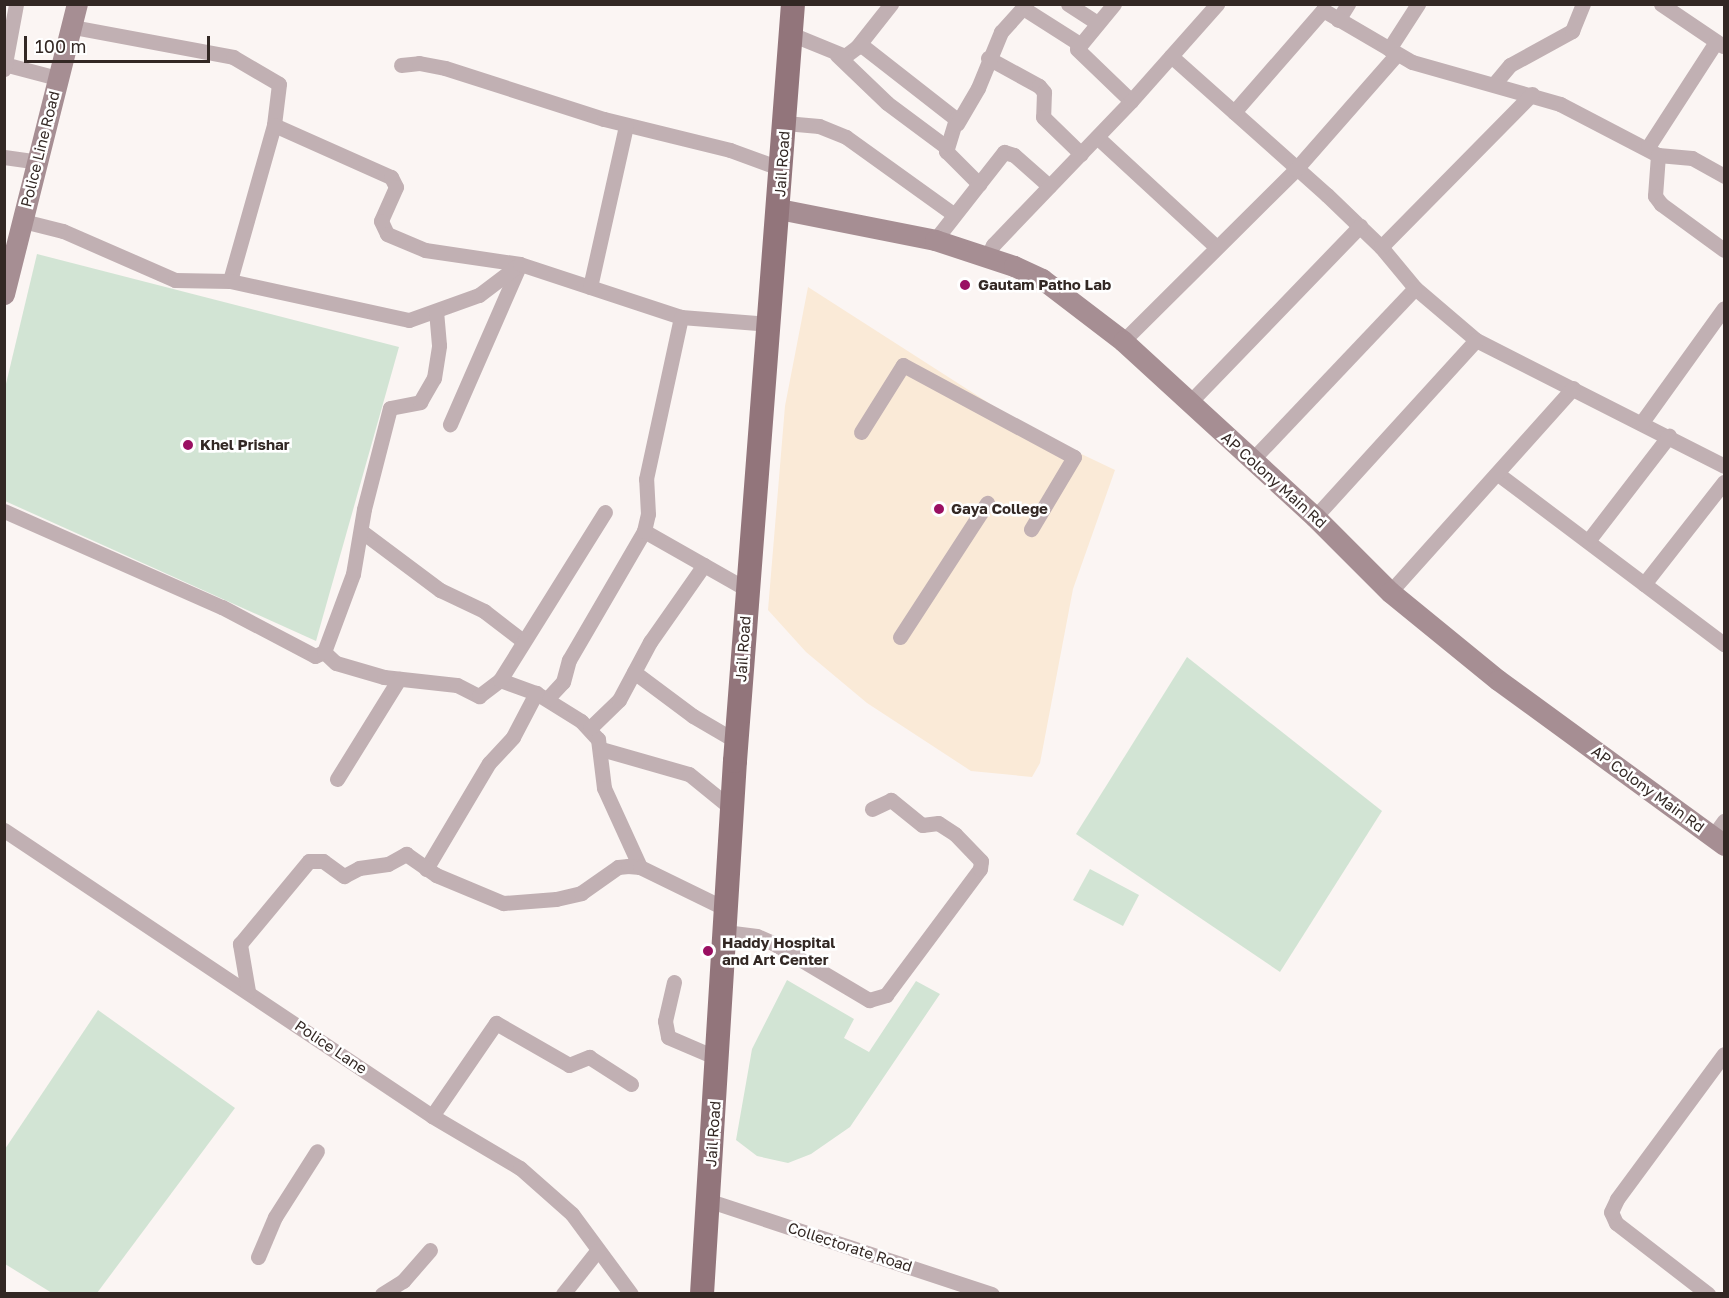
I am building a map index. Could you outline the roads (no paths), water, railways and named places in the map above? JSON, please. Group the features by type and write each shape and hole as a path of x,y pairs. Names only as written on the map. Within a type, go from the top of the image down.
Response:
{"main road":[{"name":"Jail Road","path":"702,1293 727,921 736,741 779,209 793,4"}],"street":[{"path":"16,4 5,66 57,78"},
{"name":"Police Line Road","path":"4,294 77,4"},
{"path":"837,55 851,53 891,4"},
{"path":"1068,4 1097,23"},
{"path":"1114,4 1078,43 1078,52 1131,101"},
{"path":"1338,20 1348,4"},
{"path":"1123,342 1296,169 1393,51 1418,4"},
{"path":"1661,4 1720,44 1653,151 1655,196 1725,250"},
{"path":"945,146 978,88 988,58 1001,32 1024,6 1078,43"},
{"path":"1494,84 1510,65 1572,31 1578,6"},
{"path":"987,256 993,245 1172,56 1210,7"},
{"path":"1234,112 1318,7 1393,51 1436,71 1532,94 1653,151 1692,158 1725,176"},
{"path":"73,27 233,57 279,84 274,125 230,281"},
{"path":"791,34 837,55 887,103 945,146 950,157 979,184"},
{"path":"860,44 957,124"},
{"path":"1172,56 1360,226 1415,288 1476,340 1723,462"},
{"path":"988,58 1039,86 1044,92 1044,117 1081,154"},
{"path":"401,65 419,63 445,68 626,126 730,150 782,169"},
{"path":"1381,247 1532,94"},
{"path":"785,123 819,126 846,136 953,214"},
{"path":"274,125 391,177 396,187 381,221 387,234 425,250 520,264 681,317 770,324"},
{"path":"590,287 626,126"},
{"path":"1096,136 1216,247"},
{"path":"935,240 1000,156 1009,152 1049,186"},
{"path":"4,157 38,162"},
{"name":"AP Colony Main Rd","path":"779,209 935,240 987,256 1042,279 1123,342 1190,402 1251,461 1315,517 1390,592 1498,680 1721,834"},
{"path":"23,220 73,235 175,280 230,281 409,320 479,295 520,264"},
{"path":"1190,402 1360,226"},
{"path":"450,424 520,264"},
{"path":"1251,461 1415,288"},
{"path":"1642,423 1725,308"},
{"path":"4,511 222,606 315,656 324,652 353,574 390,408 420,402 434,378 439,345 436,312"},
{"path":"426,868 489,763 513,737 541,696 563,682 569,660 644,531 648,464 681,317"},
{"path":"1315,517 1476,340"},
{"path":"861,432 903,365 1074,457 1031,529"},
{"path":"1390,592 1573,388"},
{"path":"1587,541 1669,436"},
{"path":"1498,474 1724,643"},
{"path":"1644,584 1725,482"},
{"path":"900,637 987,503"},
{"path":"324,652 336,663 399,679 457,685 479,696 500,680 605,512"},
{"path":"361,531 440,590 484,611 523,641"},
{"path":"644,531 748,590"},
{"path":"590,728 619,700 634,672 704,565"},
{"path":"634,672 693,716 736,741"},
{"path":"337,779 399,679"},
{"path":"500,680 541,696 590,728 601,749 604,788 640,867"},
{"path":"601,749 689,774 732,809"},
{"path":"248,991 240,944 309,861 323,861 344,876 359,868 388,864 406,854 426,868 503,903 573,895 598,884 618,867 640,867 727,921 773,943 869,1000 886,995 981,869 981,861 955,834 938,823 922,825 891,800 872,809"},
{"name":"Police Lane","path":"4,830 432,1116 520,1168 549,1191 572,1214 597,1251 631,1293"},
{"path":"674,982 665,1021 668,1037 717,1058"},
{"path":"432,1116 496,1023 569,1065 589,1057 631,1084"},
{"path":"1707,1293 1616,1223 1611,1212 1617,1199 1725,1054"},
{"path":"258,1257 274,1217 317,1151"},
{"name":"Collectorate Road","path":"707,1200 992,1293"},
{"path":"382,1293 403,1281 430,1250"},
{"path":"563,1293 597,1251"}],"place":[{"name":"Gautam Patho Lab","path":"965,285"},
{"name":"Khel Prishar","path":"188,445"},
{"name":"Gaya College","path":"939,509"},
{"name":"Haddy Hospital and Art Center","path":"708,951"}]}
